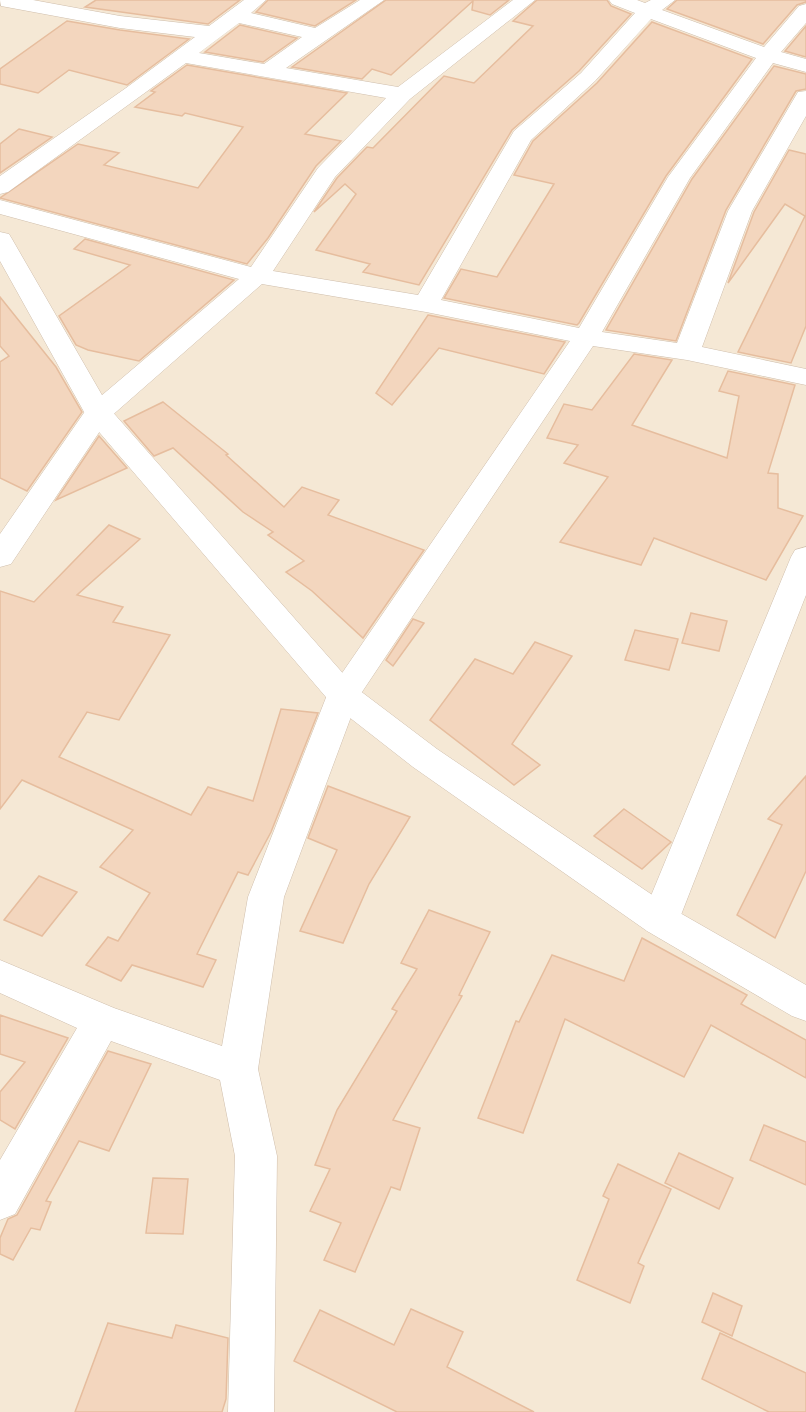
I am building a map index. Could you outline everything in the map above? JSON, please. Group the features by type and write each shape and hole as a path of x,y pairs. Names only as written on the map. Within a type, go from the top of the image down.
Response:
{"street":[{"path":"1,0 120,22 215,33"},
{"path":"0,187 134,93 256,0"},
{"path":"266,72 318,35 374,0"},
{"path":"0,557 98,413 257,276 326,174 402,94 525,0"},
{"path":"619,0 656,5 732,44 806,66"},
{"path":"426,304 522,136 588,77 656,5"},
{"path":"251,1412 256,1156 238,1069 266,897 343,695 586,337 679,177 768,55 806,10"},
{"path":"236,16 318,35"},
{"path":"180,56 402,94"},
{"path":"687,352 740,211 806,97"},
{"path":"0,207 257,276 426,304 586,337 687,352 806,377"},
{"path":"0,239 98,413 343,695 425,758 660,920 806,1004"},
{"path":"660,920 806,557"},
{"path":"0,976 102,1021 238,1069"},
{"path":"0,1200 102,1021"}],"shaded area":[{"path":"0,0 806,0 806,1412 0,1412"}],"building":[{"path":"96,0 240,0 208,24 85,7"},
{"path":"268,0 356,0 315,26 256,12"},
{"path":"386,0 509,0 490,15 472,10 473,1 391,75 372,69 362,79 292,67"},
{"path":"537,0 607,0 611,6 631,14 579,71 512,130 419,285 363,272 370,264 316,250 356,194 345,184 314,212 337,178 367,147 373,148 444,76 474,83 533,26 513,21"},
{"path":"677,0 806,0 806,2 797,5 763,44 667,9"},
{"path":"67,21 189,39 127,85 69,70 38,93 0,84 0,69"},
{"path":"652,22 752,59 666,176 579,323 577,325 444,298 461,269 497,277 554,184 514,175 533,141 597,83"},
{"path":"240,25 297,38 263,62 205,52"},
{"path":"806,26 806,57 785,51"},
{"path":"187,65 347,93 305,134 341,141 316,166 268,238 247,264 0,198 78,144 119,153 104,165 198,188 243,127 185,113 182,116 135,107 155,92 151,91"},
{"path":"774,66 806,74 806,89 796,91 726,210 676,341 606,330 692,179"},
{"path":"19,129 52,137 0,173 0,144"},
{"path":"789,150 806,154 806,326 791,363 738,352 805,216 785,204 728,283 754,212"},
{"path":"85,239 234,280 139,361 88,350 76,345 59,316 130,265 74,249"},
{"path":"0,297 56,367 82,412 27,491 0,478 0,362 9,356 0,346"},
{"path":"428,315 565,342 544,374 439,348 392,405 376,393"},
{"path":"634,354 672,360 632,425 727,458 739,396 719,391 728,371 795,385 768,473 778,474 778,508 803,516 766,580 654,538 641,565 560,542 608,477 564,463 578,445 547,438 564,404 592,410"},
{"path":"163,402 228,454 226,455 284,507 302,487 339,500 328,515 424,550 363,638 312,591 286,572 304,561 268,535 273,532 243,512 173,448 154,456 124,421"},
{"path":"99,436 127,468 56,500"},
{"path":"109,525 140,539 77,595 123,607 113,622 170,635 119,720 87,712 59,757 191,815 208,787 253,801 281,709 318,713 271,832 248,875 238,872 197,954 216,960 203,987 132,965 121,981 86,965 108,937 118,941 150,893 100,867 133,830 22,780 0,809 0,591 34,602"},
{"path":"691,613 727,621 719,651 682,643"},
{"path":"413,619 424,623 393,666 386,660"},
{"path":"635,630 678,639 669,670 625,660"},
{"path":"535,642 572,656 512,744 540,765 514,785 430,720 475,659 513,674"},
{"path":"806,776 806,871 775,938 737,915 782,825 768,819"},
{"path":"328,786 410,817 369,884 343,943 300,931 337,850 308,838"},
{"path":"624,809 671,842 642,869 594,836"},
{"path":"39,876 77,892 42,936 4,920"},
{"path":"429,910 490,932 459,995 462,996 393,1120 420,1128 400,1190 391,1187 355,1272 324,1260 341,1223 310,1211 330,1169 315,1165 337,1110 397,1011 392,1009 417,969 401,963"},
{"path":"642,938 747,995 741,1004 806,1040 806,1078 711,1025 684,1077 565,1019 523,1133 478,1118 516,1021 519,1022 552,955 624,981"},
{"path":"0,1015 68,1038 15,1129 0,1120 0,1092 25,1062 0,1054"},
{"path":"108,1051 151,1064 109,1151 79,1141 46,1201 51,1202 40,1230 31,1228 13,1260 0,1254 0,1238 8,1219 17,1215"},
{"path":"764,1125 806,1142 806,1185 750,1160"},
{"path":"679,1153 733,1178 719,1209 665,1183"},
{"path":"618,1164 671,1189 638,1263 644,1266 630,1303 577,1280 609,1199 603,1196"},
{"path":"153,1178 188,1179 183,1234 146,1233"},
{"path":"713,1293 742,1306 732,1336 702,1322"},
{"path":"411,1309 463,1332 447,1367 534,1412 397,1412 294,1361 320,1310 394,1345"},
{"path":"108,1323 172,1338 176,1325 228,1338 226,1399 222,1412 75,1412"},
{"path":"720,1333 806,1373 806,1412 769,1412 702,1379"}]}
